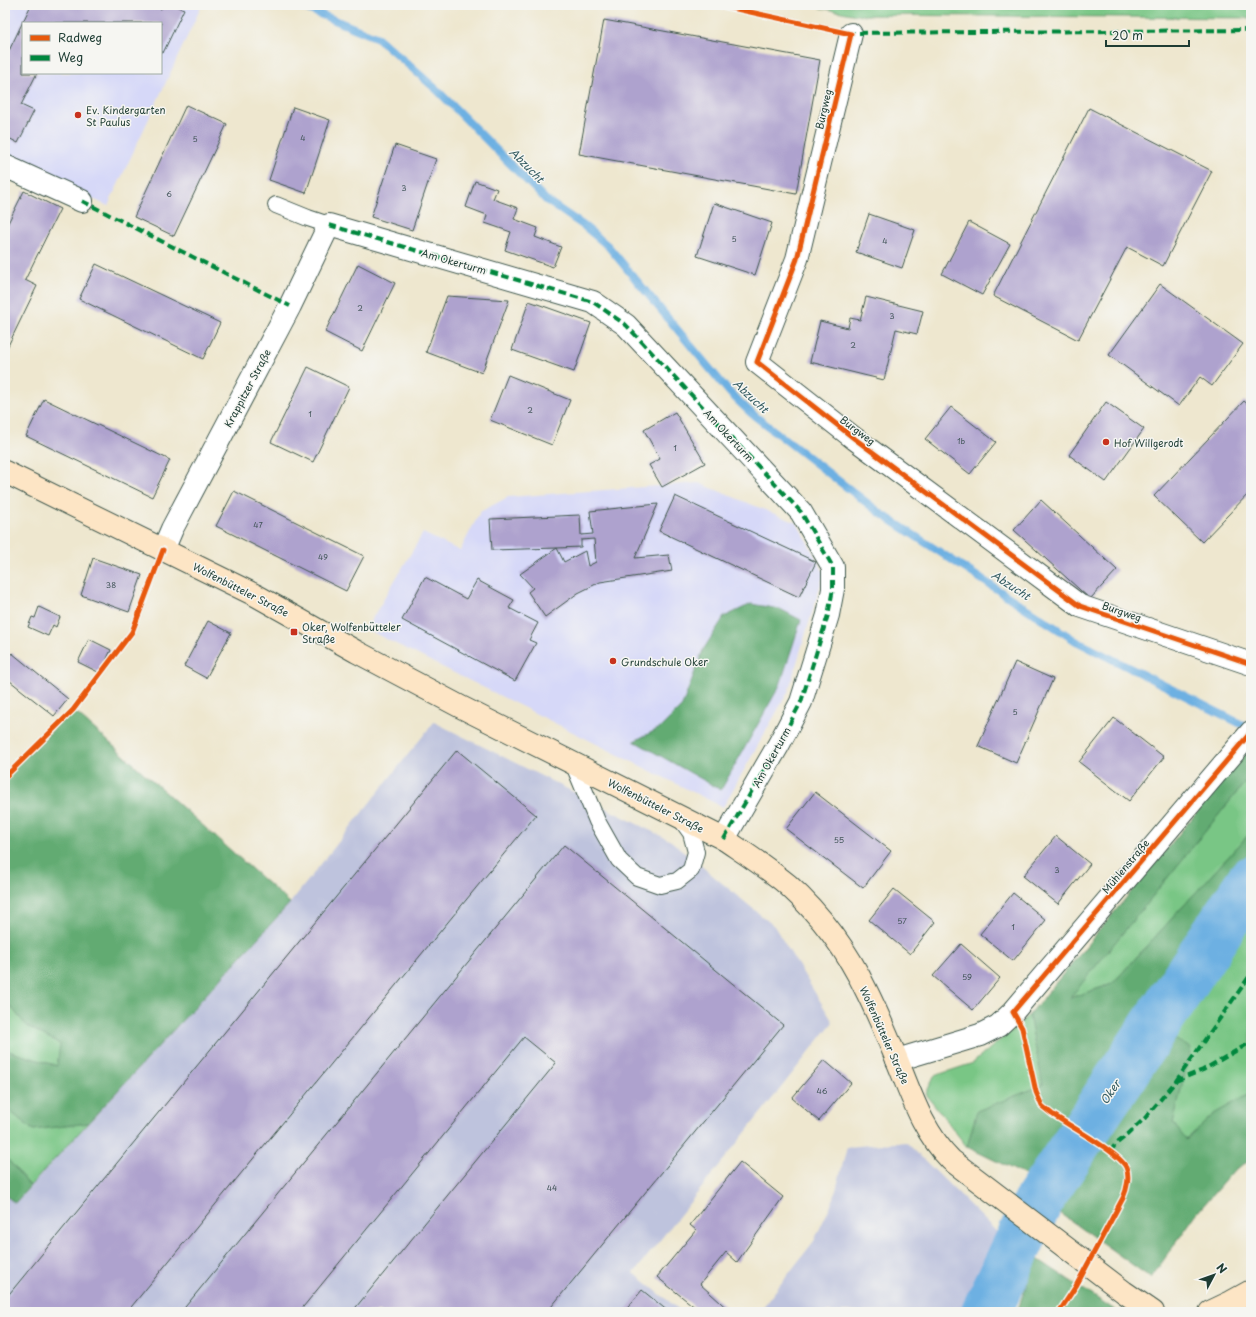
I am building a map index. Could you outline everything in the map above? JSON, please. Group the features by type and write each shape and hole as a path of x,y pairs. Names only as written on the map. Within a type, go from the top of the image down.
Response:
{"main road":[{"name":"Wolfenbütteler Straße","path":"5,472 257,596 357,652 461,707 724,839 758,862 788,885 813,910 852,963 867,992 918,1112 930,1136 941,1150 951,1160 1124,1292 1153,1312"},
{"path":"1210,1312 1251,1290"}],"street":[{"name":"Burgweg","path":"851,34 797,259 757,362 855,440 1080,606 1251,664"},
{"path":"5,166 82,201"},
{"name":"Krappitzer Straße","path":"163,550 172,529 290,306 329,225"},
{"name":"Am Okerturm","path":"329,225 592,302 626,324 801,512 833,567 833,589 828,615 800,702 779,744 724,839"},
{"name":"Mühlenstraße","path":"897,1060 980,1035 998,1026 1013,1012 1246,739"}],"lane":[{"path":"276,205 329,225"},
{"path":"573,763 597,821 619,860 637,877 660,885 677,881 691,870 696,852 691,833 680,817"}],"shaded area":[{"name":"Ev. Kindergarten St Paulus","path":"7,5 202,5 108,206 5,158 5,9"},
{"name":"Grundschule Oker","path":"699,483 797,523 824,573 788,692 723,807 366,629 423,533 460,551 480,512 508,497"},
{"path":"434,722 671,841 774,926 833,1022 634,1273 682,1312 5,1312 5,1195 15,1203 290,903"},
{"path":"906,1142 1009,1244 975,1312 759,1312 814,1241 834,1198 847,1147"}],"green space":[{"path":"806,5 1251,5 1251,18 857,15"},
{"path":"751,604 780,609 801,620 780,685 721,790 634,741 660,728 682,706 703,650 724,617"},
{"path":"73,710 290,903 88,1123 33,1130 5,1107 5,1050 57,1066 60,1044 27,1026 5,1000 5,777"},
{"path":"1251,747 1251,775 1070,998 1112,984 1251,832 1251,858 1217,893 1027,1176 967,1147 977,1111 1043,1085 1029,1015"},
{"path":"1251,775 1251,832 1112,984 1069,998"},
{"path":"1251,917 1251,1093 1214,1114 1186,1140 1173,1123 1180,1092 1165,1034"},
{"path":"5,1000 27,1026 60,1044 58,1066 5,1050"},
{"path":"1029,1015 1043,1085 977,1111 967,1147 926,1094 934,1076 973,1063"},
{"path":"1165,1034 1191,1048 1173,1123 1186,1140 1214,1114 1251,1093 1251,1160 1234,1170 1197,1213 1151,1278 1049,1205"},
{"path":"5,1107 33,1130 88,1123 30,1186 5,1156"},
{"path":"5,1156 30,1186 15,1203 5,1195"},
{"path":"1036,1258 1118,1312 1017,1312"}],"building":[{"path":"31,5 152,5 161,9 163,5 174,5 184,9 163,53 162,22 23,22"},
{"path":"604,20 820,60 796,194 579,154"},
{"path":"22,24 22,74 36,74 21,105 34,111 18,143 5,136 5,59"},
{"path":"186,105 227,124 174,236 134,217"},
{"path":"293,107 330,120 306,193 269,180"},
{"path":"1089,108 1212,171 1163,266 1127,247 1078,340 993,296"},
{"path":"395,145 436,159 412,230 371,217"},
{"path":"475,181 497,189 493,199 518,208 514,219 538,228 535,237 561,247 553,267 505,250 511,232 485,223 487,215 466,207"},
{"path":"24,191 60,209 25,280 37,286 5,352 5,229"},
{"path":"714,203 772,223 755,275 697,256"},
{"path":"869,214 915,230 902,268 856,252"},
{"path":"969,222 1010,244 982,295 942,274"},
{"path":"96,264 220,323 203,359 79,299"},
{"path":"358,264 395,283 362,351 325,332"},
{"path":"1160,284 1243,344 1212,386 1200,377 1179,406 1109,355"},
{"path":"447,296 509,300 482,373 426,352"},
{"path":"866,297 923,311 917,334 896,329 884,380 810,362 820,321 848,328 850,318 860,320"},
{"path":"529,301 591,323 574,372 512,350"},
{"path":"308,367 349,387 313,462 271,442"},
{"path":"508,375 570,400 552,445 490,420"},
{"path":"44,399 170,460 152,497 26,436"},
{"path":"1244,401 1251,407 1251,491 1202,542 1154,496"},
{"name":"Hof Willgerodt","path":"1106,402 1144,429 1106,482 1069,455"},
{"path":"951,407 996,442 970,474 925,439"},
{"path":"675,412 705,463 662,487 649,465 660,459 644,430"},
{"path":"234,491 364,556 346,591 216,526"},
{"path":"675,496 816,562 799,597 659,531"},
{"path":"1041,500 1117,570 1090,599 1014,530"},
{"path":"658,504 635,558 669,555 672,571 600,582 578,593 545,617 528,592 533,588 520,574 557,548 492,550 490,519 580,515 581,535 593,534 590,511","holes":["594,539 596,562 588,566 585,551 564,562 557,548 581,547 581,540"]},
{"path":"93,558 142,575 129,612 81,595"},
{"path":"425,577 466,599 477,580 514,600 509,608 538,623 529,640 536,643 515,681 402,620"},
{"path":"39,607 60,617 56,627 53,625 48,636 28,627 32,617 35,618"},
{"path":"208,621 231,633 206,678 184,666"},
{"path":"89,639 111,650 100,673 78,662"},
{"path":"12,653 68,699 54,716 5,677 5,661"},
{"path":"1015,662 1053,679 1016,763 978,746"},
{"path":"1114,718 1164,757 1129,801 1079,762"},
{"path":"457,750 536,815 127,1312 5,1312 5,1299"},
{"path":"815,792 891,851 863,888 786,829"},
{"path":"1056,836 1090,864 1058,904 1023,876"},
{"path":"564,845 783,1025 547,1312 352,1312 556,1063 524,1037 299,1312 181,1312"},
{"path":"894,889 935,922 910,954 869,920"},
{"path":"1013,893 1046,920 1013,961 980,934"},
{"path":"961,944 1000,978 973,1010 933,976"},
{"path":"824,1060 851,1083 819,1121 792,1098"},
{"path":"740,1162 783,1197 737,1262 726,1252 700,1284 731,1312 701,1312 657,1277 696,1230 690,1225"},
{"path":"642,1290 669,1312 624,1312"}],"waterway":[{"name":"Abzucht","path":"298,5 378,38 437,90 546,200 584,226 608,246 730,393 751,413 880,513 1076,641 1251,729"},
{"name":"Oker","path":"986,1312 1040,1198 1251,881"}],"marked path":[{"path":"847,33 1251,30"},
{"path":"82,201 290,306"},
{"path":"329,225 593,302 626,325 801,512 833,567 833,589 828,615 801,702 779,744 724,839"},
{"path":"1110,1152 1115,1145 1145,1118 1176,1081 1251,974"},
{"path":"1176,1081 1203,1070 1251,1042"}],"cycle path":[{"path":"718,5 851,34 797,259 757,362 855,439 1080,606 1251,664"},
{"path":"5,777 73,710 132,632 163,550"},
{"path":"1059,1312 1076,1286 1123,1198 1127,1187 1128,1174 1126,1167 1113,1154 1042,1106 1036,1092 1022,1028 1013,1012 1251,732"}],"place":[{"name":"Ev. Kindergarten St Paulus","path":"78,115"},
{"name":"Hof Willgerodt","path":"1106,442"},
{"name":"Oker, Wolfenbütteler Straße","path":"294,632"},
{"name":"Grundschule Oker","path":"613,661"}]}
